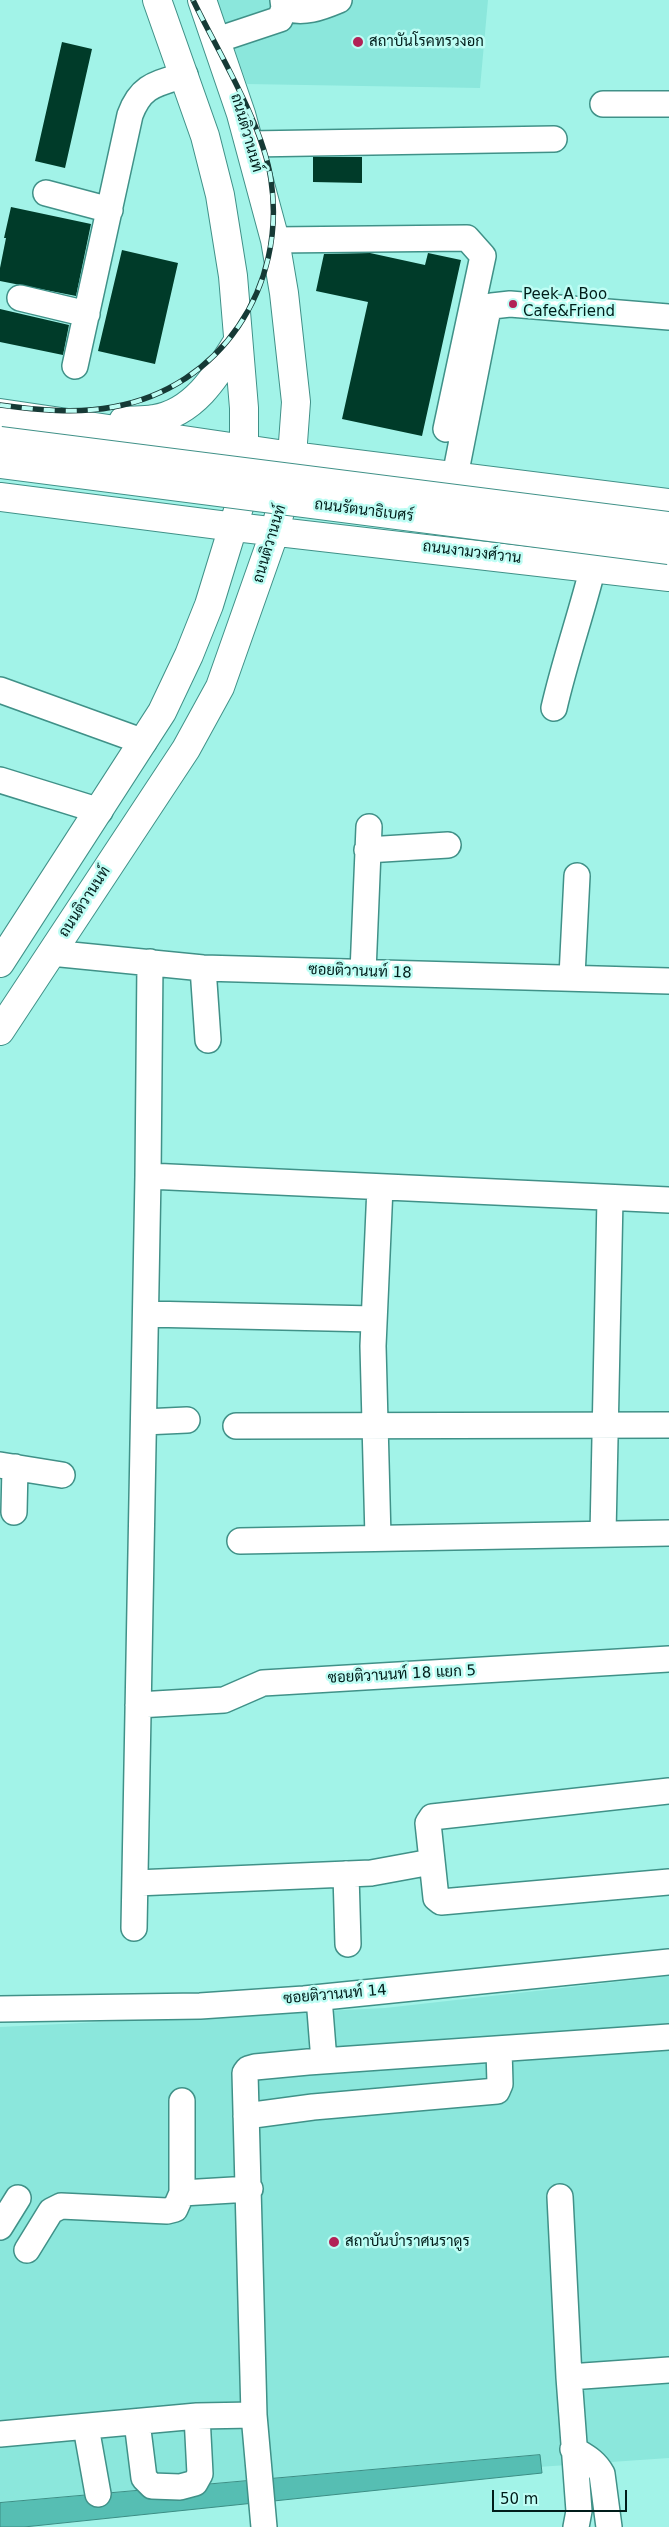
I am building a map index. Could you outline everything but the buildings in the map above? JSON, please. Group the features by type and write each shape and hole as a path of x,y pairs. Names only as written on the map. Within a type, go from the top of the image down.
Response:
{"main road":[{"path":"0,963 100,811 162,712 189,655 209,605 244,491 245,457 233,276 220,195 205,136 157,0"},
{"name":"ถนนติวานนท์","path":"0,1031 186,749 220,687 277,524 288,484 296,402 284,293 275,240 250,144 217,40 202,0"},
{"path":"56,422 154,419 180,410 214,378 238,341"},
{"path":"8,414 245,457 292,456 669,503"},
{"path":"8,414 37,440 71,461 224,481 244,491 277,524"},
{"name":"ถนนรัตนาธิเบศร์","path":"0,442 669,526"},
{"path":"245,457 288,484 308,493 428,516 447,528 471,553"},
{"name":"ถนนรัตนาธิเบศร์","path":"0,464 669,550"},
{"path":"0,498 234,527 277,524"},
{"name":"ถนนงามวงศ์วาน","path":"277,524 471,553 669,576"}],"street":[{"path":"217,40 280,19 284,4 295,11 315,10 339,0"},
{"path":"76,366 130,115 136,98 148,87 184,75"},
{"path":"603,104 669,104"},
{"path":"250,144 554,139"},
{"path":"46,193 110,210"},
{"path":"275,240 467,238 483,256 446,429"},
{"path":"20,298 87,314"},
{"path":"455,476 487,314 492,306 510,304 669,317"},
{"path":"554,708 593,568"},
{"path":"0,690 144,742"},
{"path":"0,780 100,811"},
{"path":"363,972 368,839 448,844"},
{"path":"572,976 576,876"},
{"name":"ซอยติวานนท์ 18","path":"51,954 203,968 572,976 669,981"},
{"path":"134,1928 146,1314 150,962"},
{"path":"203,968 208,1040"},
{"path":"148,1176 669,1200"},
{"path":"378,1538 374,1319 380,1187"},
{"path":"603,1534 610,1198"},
{"path":"146,1314 374,1319"},
{"path":"144,1422 186,1420"},
{"path":"236,1426 669,1425"},
{"path":"14,1512 8,1466 62,1475"},
{"path":"240,1541 669,1533"},
{"name":"ซอยติวานนท์ 18 แยก 5","path":"138,1705 224,1700 263,1683 669,1659"},
{"path":"669,1791 432,1818 428,1823 436,1898 444,1902 669,1882"},
{"path":"136,1883 372,1873 431,1862"},
{"path":"346,1874 348,1944"},
{"name":"ซอยติวานนท์ 14","path":"0,2009 200,2006 312,1998 669,1962"},
{"path":"312,1998 316,2062"},
{"path":"264,2527 254,2415 250,2189 244,2077 248,2069 316,2062 669,2037"},
{"path":"246,2116 499,2089 499,2049"},
{"path":"438,2054 442,2096"},
{"path":"373,2059 375,2101"},
{"path":"27,2250 51,2211 61,2206 167,2211 175,2208 182,2193 182,2100"},
{"path":"182,2193 250,2189"},
{"path":"560,2197 578,2511 576,2527"},
{"path":"0,2227 18,2198"},
{"path":"569,2377 669,2370"},
{"path":"0,2434 197,2416 254,2415"},
{"path":"137,2422 144,2478 152,2486 180,2486 195,2483 200,2474 197,2416"},
{"path":"86,2427 98,2494"},
{"path":"573,2449 595,2462 602,2474 610,2527"}],"shaded area":[{"name":"สถาบันโรคทรวงอก","path":"217,0 488,0 480,88 247,84"},
{"name":"สถาบันบำราศนราดูร","path":"669,1976 669,2458 0,2504 0,2027 385,2008"},
{"path":"540,2455 542,2473 24,2527 0,2527 0,2503"}],"railway":[{"path":"0,405 71,411 113,407 151,396 186,378 215,355 238,326 257,293 268,258 273,219 271,180 259,136 249,112 193,0"}],"place":[{"name":"สถาบันโรคทรวงอก","path":"358,42"},
{"name":"Peek A Boo Cafe&Friend","path":"513,304"},
{"name":"สถาบันบำราศนราดูร","path":"334,2242"}]}
